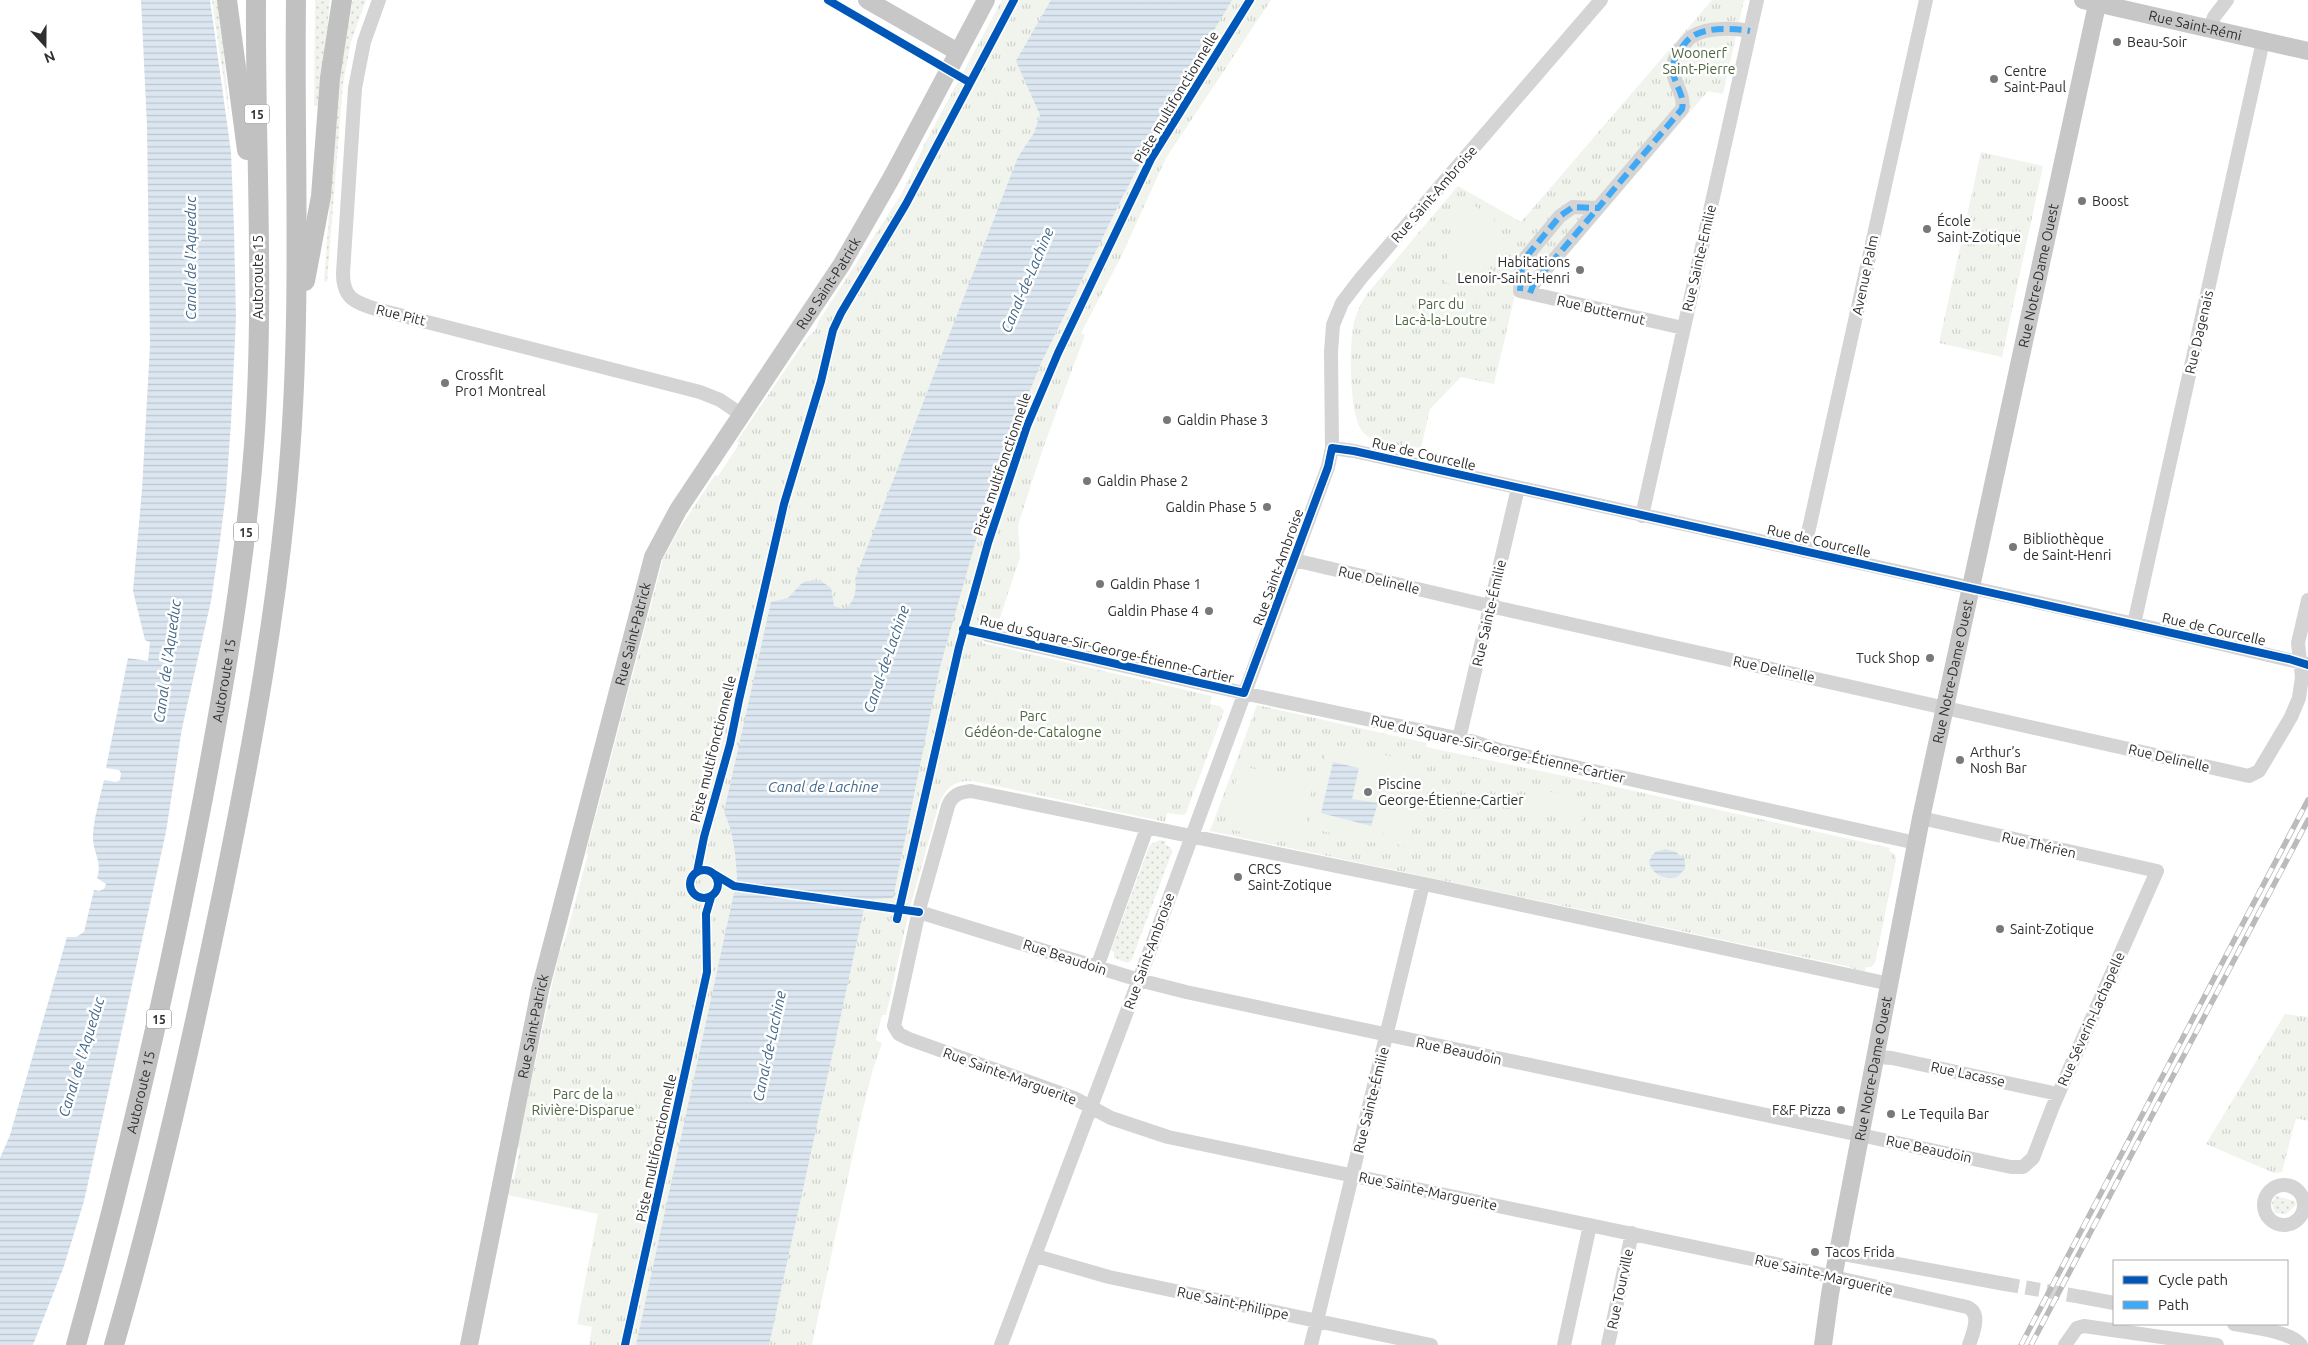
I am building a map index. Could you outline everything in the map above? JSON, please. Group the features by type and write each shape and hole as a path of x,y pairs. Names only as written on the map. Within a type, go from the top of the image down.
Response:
{"highway":[{"path":"227,0 232,49 258,229"},
{"name":"Autoroute 15","path":"76,1345 138,1109 174,948 232,633 245,538 254,444 258,359 256,0"},
{"path":"114,1345 176,1108 203,986 239,807 282,543 291,449 297,330 296,0"},
{"path":"297,330 321,196 330,78 342,0"},
{"path":"63,1345 96,1273"}],"main road":[{"path":"867,0 958,52"},
{"name":"Rue Saint-Patrick","path":"469,1345 540,990 649,569 671,523 842,264 893,176 986,0"},
{"name":"Rue Saint-Rémi","path":"2093,1 2308,50"},
{"name":"Rue Notre-Dame Ouest","path":"1823,1345 1833,1277 1921,818 2093,1"}],"street":[{"name":"Rue Pitt","path":"379,0 364,42 353,109 343,273 344,286 350,297 356,302 376,309 700,392 720,400 742,415"},
{"name":"Rue Saint-Ambroise","path":"1001,1345 1036,1256 1328,467 1332,448 1331,343 1335,318 1342,303 1601,0"},
{"name":"Rue Sainte-Emilie","path":"1642,516 1757,0"},
{"name":"Avenue Palm","path":"1804,551 1926,0"},
{"path":"2210,28 2214,17 2227,0"},
{"path":"1525,292 1682,109 1683,102 1673,68 1677,54 1687,40 1693,35 1708,31 1739,29 1750,31"},
{"name":"Rue Dagenais","path":"2134,624 2263,41"},
{"path":"1525,292 1522,266 1526,257 1560,216 1573,207 1598,208"},
{"name":"Rue Butternut","path":"1525,292 1683,328"},
{"name":"Rue de Courcelle","path":"1332,448 1349,450 2305,662"},
{"name":"Rue Sainte-Émilie","path":"1459,739 1518,488"},
{"name":"Rue Delinelle","path":"1294,560 1490,606 1944,706 2245,775 2254,775 2270,752 2297,704 2305,662"},
{"path":"2305,662 2298,643 2308,600"},
{"name":"Rue du Square-Sir-George-Étienne-Cartier","path":"988,634 1244,693 1459,739 1499,750 1916,844"},
{"path":"919,912 948,806 952,798 961,792 974,792 1190,837 1205,838 1890,984"},
{"name":"Rue Thérien","path":"1921,818 2157,871"},
{"path":"1097,968 1147,828"},
{"name":"Rue Séverin-Lachapelle","path":"2026,1166 2033,1158 2058,1094 2157,871"},
{"name":"Rue Sainte-Émilie","path":"1311,1345 1423,884"},
{"name":"Rue Beaudoin","path":"919,912 1138,980 1387,1036 2011,1167 2026,1166"},
{"name":"Rue Sainte-Marguerite","path":"919,912 894,1021 898,1034 908,1039 1074,1098 1111,1118 1168,1137 1590,1225 1967,1307 1975,1312 1976,1317 1969,1345"},
{"name":"Rue Lacasse","path":"1876,1057 1892,1058 2058,1094"},
{"path":"1564,1345 1590,1225"},
{"name":"Rue Tourville","path":"1608,1345 1632,1234"},
{"name":"Rue Sainte-Marguerite","path":"1838,1253 2005,1284"},
{"name":"Rue Saint-Philippe","path":"1036,1256 1109,1277 1431,1345"},
{"path":"2082,1297 2113,1303"},
{"path":"2239,1325 2277,1333 2294,1339 2301,1345"},
{"path":"2066,1345 2077,1328 2090,1327 2218,1345"}],"green space":[{"path":"212,0 219,0 230,121 214,15"},
{"path":"315,0 330,0 320,106 314,106"},
{"path":"353,0 366,0 351,42 343,83 327,282 324,281 340,69"},
{"path":"1002,0 1271,0 1166,158 1121,257 1081,333 1085,335 1042,451 1018,525 1020,557 997,627 986,624 982,643 1212,696 1210,704 1220,706 1224,711 1186,813 1183,815 1167,813 1165,822 973,781 956,783 945,793 939,804 909,911 886,1015 882,1015 876,1040 882,1043 873,1069 861,1117 812,1345 589,1345 592,1327 577,1324 598,1214 508,1195 511,1179 514,1179 520,1148 517,1147 559,953 564,944 588,854 586,853 663,559 678,531 715,475 718,476 740,443 737,441 807,338 816,329 818,322 901,195 926,141"},
{"name":"Parc du Lac-à-la-Loutre","path":"1712,0 1744,0 1723,94 1708,91 1542,283 1519,278 1494,384 1461,377 1430,409 1421,448 1392,444 1370,438 1359,426 1355,414 1351,381 1352,332 1359,308 1367,294 1458,186 1521,222"},
{"path":"1981,152 2043,166 2002,357 1939,343"},
{"path":"1469,203 1496,218 1484,231 1505,250 1472,288 1444,281 1452,223"},
{"path":"1257,705 1427,743 1426,747 1890,848 1889,851 1895,854 1896,860 1875,963 1871,967 1866,967 1864,974 1851,967 1210,831"},
{"name":"Piscine George-Étienne-Cartier","path":"1328,744 1406,759 1407,763 1426,762 1424,779 1418,797 1423,806 1415,805 1412,833 1403,848 1383,833 1376,843 1308,828"},
{"path":"1245,767 1314,781 1299,843 1227,829 1238,771"},
{"path":"1533,788 1587,800 1581,823 1528,811"},
{"path":"1160,840 1166,841 1165,844 1171,848 1172,852 1132,959 1128,963 1114,958 1114,952 1111,950 1149,847"},
{"path":"2285,1014 2308,1017 2308,1121 2296,1118 2282,1172 2274,1173 2206,1144"},
{"path":"2276,1196 2295,1201 2296,1205 2286,1214 2275,1213 2272,1203"}],"water":[{"name":"Canal de l'Aqueduc","path":"141,0 210,0 231,152 234,228 236,318 226,493 211,601 182,728 166,832 84,1201 64,1266 33,1345 0,1345 0,1158 10,1135 67,937 76,937 84,932 94,890 104,889 106,884 97,878 99,866 93,841 95,821 104,780 116,782 120,780 121,773 119,770 106,768 128,658 148,661 150,642 145,640 133,591 142,490 150,345 147,126"},
{"name":"Canal de Lachine","path":"1051,0 1232,0 1182,84 1122,198 1042,361 1013,431 978,533 940,667 893,898 862,900 861,908 864,909 769,1345 636,1345 737,879 732,837 724,812 771,602 788,598 806,581 821,581 831,588 834,606 843,609 853,600 856,588 855,579 1018,157 1034,133 1040,115 1016,61"},
{"name":"Piscine George-Étienne-Cartier","path":"1333,762 1359,768 1352,799 1378,803 1371,826 1321,813"},
{"path":"1665,849 1676,852 1685,860 1685,869 1677,877 1663,877 1655,873 1650,866 1649,861 1655,852"}],"tunnel":[{"path":"2005,1284 2082,1297"}],"railway":[{"path":"2021,1345 2308,800"},
{"path":"2031,1345 2308,820"}],"marked path":[{"path":"1520,291 1522,266 1526,257 1560,216 1573,207 1598,208 1682,109 1682,99 1674,77 1673,66 1677,55 1687,40 1706,31 1729,29 1750,31"},
{"path":"1530,293 1534,283 1598,208"}],"cycle path":[{"path":"828,0 969,82"},
{"name":"Piste multifonctionnelle","path":"697,872 704,837 730,744 784,504 821,381 833,330 841,313 906,204 1014,0"},
{"name":"Piste multifonctionnelle","path":"897,919 959,647 988,543 1027,426 1058,353 1151,159 1250,0"},
{"path":"963,629 1244,693 1328,467 1332,448 1354,451 2289,659 2308,665"},
{"path":"704,870 714,874 718,884 714,894 704,898 694,894 690,884 694,874 704,870"},
{"path":"714,874 734,886 919,912"},
{"name":"Piste multifonctionnelle","path":"625,1345 707,972 706,914 711,897"}],"place":[{"name":"Beau-Soir","path":"2117,42"},
{"name":"Centre Saint-Paul","path":"1994,79"},
{"name":"Boost","path":"2082,201"},
{"name":"École Saint-Zotique","path":"1927,229"},
{"name":"Habitations Lenoir-Saint-Henri","path":"1580,270"},
{"name":"Crossfit Pro1 Montreal","path":"445,383"},
{"name":"Galdin Phase 3","path":"1167,420"},
{"name":"Galdin Phase 2","path":"1087,481"},
{"name":"Galdin Phase 5","path":"1267,507"},
{"name":"Bibliothèque de Saint-Henri","path":"2013,547"},
{"name":"Galdin Phase 1","path":"1100,584"},
{"name":"Galdin Phase 4","path":"1209,611"},
{"name":"Tuck Shop","path":"1930,658"},
{"name":"Arthur’s Nosh Bar","path":"1960,760"},
{"name":"Piscine George-Étienne-Cartier","path":"1368,792"},
{"name":"CRCS Saint-Zotique","path":"1238,877"},
{"name":"Saint-Zotique","path":"2000,929"},
{"name":"F&F Pizza","path":"1841,1110"},
{"name":"Le Tequila Bar","path":"1891,1114"},
{"name":"Tacos Frida","path":"1815,1252"}],"park label":[{"name":"Woonerf Saint-Pierre","path":"1699,62"},
{"name":"Parc Gédéon-de-Catalogne","path":"1033,724"},
{"name":"Parc de la Rivière-Disparue","path":"583,1102"}],"water label":[{"name":"Canal-de-Lachine","path":"1027,280"},
{"name":"Canal-de-Lachine","path":"886,659"},
{"name":"Canal-de-Lachine","path":"769,1046"}]}
